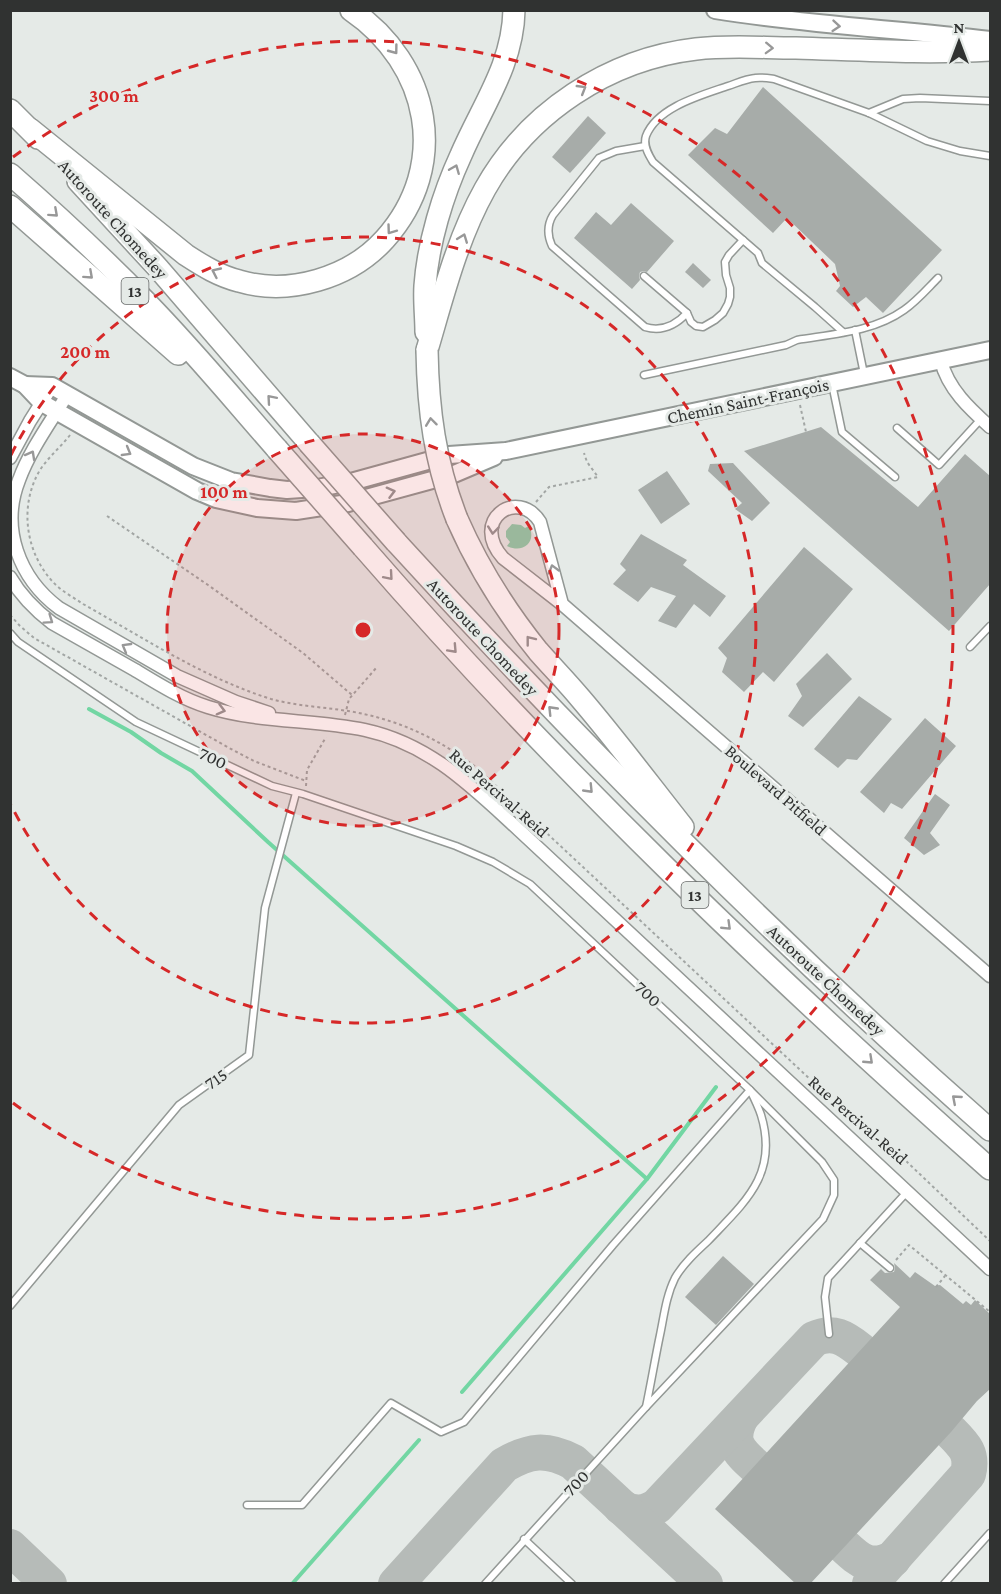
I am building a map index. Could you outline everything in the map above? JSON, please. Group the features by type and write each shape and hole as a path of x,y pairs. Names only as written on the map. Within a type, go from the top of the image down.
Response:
{"highway":[{"path":"30,129 186,255 212,271 241,282 270,286 302,284 325,278 353,265 384,240 410,200 421,169 423,155 421,108 408,71 396,52 374,27 351,10"},
{"path":"514,16 508,53 502,70 461,155 445,194 435,229 425,286 428,396 436,453 446,491 457,519 483,572 512,618 582,700 742,900"},
{"path":"427,350 457,252 492,178 510,153 541,119 594,82 638,62 666,54 702,48 948,52 990,50"},
{"name":"Autoroute Chomedey","path":"10,110 158,268 396,542 563,722 742,900 990,1130"},
{"name":"Autoroute Chomedey","path":"10,174 66,223 129,284 209,370 478,676 648,849 802,998 990,1169"},
{"path":"10,206 250,418"}],"street":[{"path":"716,10 817,24 990,40"},
{"name":"Chemin Saint-François","path":"18,381 51,387 193,466 231,481 270,488 300,489 325,487 449,455 506,452 990,350"},
{"path":"941,361 953,387 986,423"},
{"name":"Chemin Saint-François","path":"18,381 42,403 196,490 216,499 277,511 315,509 387,493 454,474 506,452"},
{"path":"10,458 51,387"},
{"name":"Rue Percival-Reid","path":"67,395 23,471 15,491 12,513 13,536 24,568 37,588 68,614 177,676 236,702 293,721"},
{"name":"Boulevard Pitfield","path":"562,604 536,516 531,511 516,508 502,512 492,523 491,537 503,558 562,604 990,976"},
{"name":"Rue Percival-Reid","path":"10,577 26,600 52,623 175,692 205,706 231,713 373,732 410,746 438,761 462,778 990,1269"}],"lane":[{"path":"843,332 762,263 758,253 653,162 645,146 646,137 659,117 674,106 705,93 752,78 774,79 869,113 927,141 960,151 990,156"},
{"path":"869,113 903,99 990,101"},
{"path":"645,146 616,151 599,158 553,215 549,223 549,240 552,246 645,327 653,329 673,325 687,313"},
{"path":"644,276 687,313 691,322 703,327 723,313 730,297 725,262 743,240"},
{"path":"644,375 786,345 797,340 882,324 915,302 938,278"},
{"path":"855,330 865,377"},
{"path":"832,383 842,432 895,477"},
{"path":"897,428 939,465 986,423"},
{"path":"970,647 990,626"},
{"name":"700","path":"10,633 18,642 136,722 272,786 456,846 493,862 530,885 750,1090 822,1162 834,1180 834,1195 823,1219 646,1407 485,1584"},
{"name":"715","path":"10,1306 179,1105 249,1055 265,908 299,794"},
{"path":"247,1505 302,1505 391,1403 441,1432 464,1422 613,1245 750,1090 765,1135 762,1170 756,1187 743,1204 682,1268 674,1281 667,1299 646,1407"},
{"path":"829,1334 826,1284 833,1272 907,1192"},
{"path":"860,1243 890,1268"},
{"path":"944,1584 990,1533"},
{"path":"524,1539 572,1584"}],"path":[{"path":"800,405 806,432"},
{"name":"Rue Percival-Reid","path":"69,437 41,468 31,490 27,516 30,543 40,565 64,592 225,682 273,699 380,717 420,733 448,748 477,768 873,1138 905,1160 990,1241"},
{"path":"535,504 549,488 598,477 587,462 584,453"},
{"path":"107,516 294,646 352,695"},
{"path":"10,615 34,638 231,749 254,761 306,781"},
{"path":"343,727 352,695 376,668"},
{"path":"299,794 306,781 307,770 327,734 328,725"},
{"name":"Rue Percival-Reid","path":"907,1173 913,1168"},
{"path":"896,1260 909,1245 990,1312"},
{"path":"936,1287 945,1276"}],"green space":[{"path":"512,524 525,528 529,526 531,537 527,545 518,548 507,546 510,542 506,537 506,531"}],"building":[{"path":"763,87 942,250 883,313 866,297 853,307 836,291 840,286 835,264 787,218 773,233 688,155 715,128 727,134"},
{"path":"588,116 606,133 570,173 552,157"},
{"path":"631,203 674,241 647,272 640,272 640,280 632,289 574,238 596,212 611,225"},
{"path":"693,263 711,280 703,288 685,272"},
{"path":"821,427 918,507 965,454 990,476 990,584 949,631 744,451"},
{"path":"733,463 770,503 752,521 735,509 742,503 708,471 710,464"},
{"path":"667,471 690,504 661,524 638,490"},
{"path":"641,534 687,560 683,565 726,596 710,617 694,604 676,628 658,621 676,596 651,587 638,602 613,584 626,570 620,564"},
{"path":"804,547 853,589 774,682 763,672 744,692 722,672 727,658 718,648"},
{"path":"827,653 852,679 803,727 788,716 802,696 796,684"},
{"path":"859,696 892,719 857,760 847,759 838,768 814,749"},
{"path":"925,718 956,746 902,809 891,803 884,813 860,792"},
{"path":"935,794 950,805 930,833 940,845 924,855 904,838"},
{"path":"723,1256 754,1284 716,1325 685,1297"},
{"path":"894,1263 910,1278 915,1272 935,1286 940,1285 963,1304 966,1301 971,1305 975,1300 990,1314 990,1389 810,1584 796,1584 715,1509 900,1307 870,1280 881,1269 885,1273 894,1272"}],"waterway":[{"path":"89,709 131,732 192,771 268,842 647,1179"},
{"path":"462,1392 647,1179 716,1087"},
{"path":"292,1584 419,1440"}],"taxiway":[{"path":"621,1507 639,1512 648,1511 657,1506 814,1339 833,1335 860,1350"},
{"path":"741,1417 735,1439 739,1450 755,1466"},
{"path":"870,1584 968,1474 967,1451 951,1432"},
{"path":"396,1584 504,1465 522,1456 538,1453 554,1454 573,1462 705,1584"},
{"path":"844,1546 861,1560 872,1564 893,1559"},
{"path":"10,1547 49,1584"}]}
